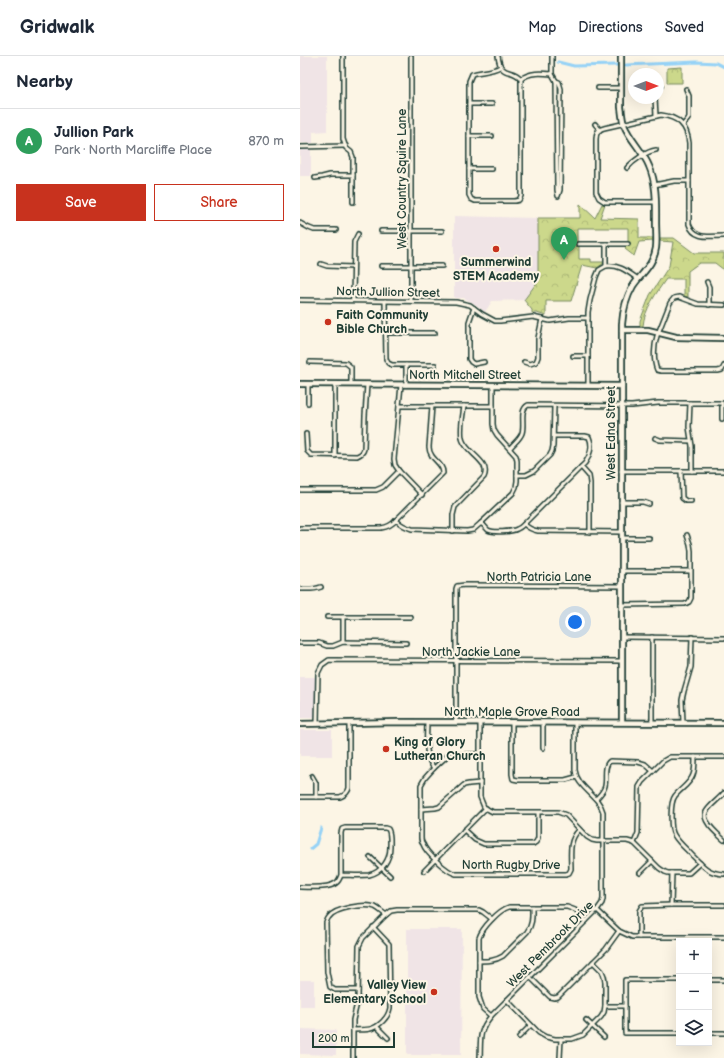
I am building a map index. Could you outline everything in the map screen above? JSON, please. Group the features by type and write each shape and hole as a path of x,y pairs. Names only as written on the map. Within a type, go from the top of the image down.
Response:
{"street":[{"path":"343,56 343,139 352,154 353,202"},
{"name":"West Country Squire Lane","path":"411,56 411,301"},
{"path":"498,56 500,66 508,72 521,78"},
{"path":"552,56 552,74 556,81 559,82 560,89 560,190 558,196 556,190 556,81"},
{"name":"West Edna Street","path":"621,56 621,107 624,123 649,166 654,185 656,202 656,249 650,265 632,288 625,302 622,316 622,722"},
{"path":"500,66 488,72 472,74 469,81 469,196 475,201 515,201 519,200 521,196 521,78"},
{"path":"521,78 532,74 552,74"},
{"path":"598,88 621,88"},
{"path":"683,125 689,116 689,96 686,89"},
{"path":"469,104 492,104"},
{"path":"655,104 656,116"},
{"path":"656,202 605,202 599,198 596,192 596,134 600,130 656,116 668,116 675,118 683,125 687,132 689,142 688,224 692,232 697,235 724,236"},
{"path":"595,124 600,130"},
{"path":"469,136 492,136"},
{"path":"300,147 346,146"},
{"path":"627,168 631,163 643,155 656,150"},
{"path":"469,169 492,169"},
{"path":"330,170 330,175"},
{"path":"315,178 330,175 353,175"},
{"path":"654,185 674,181 688,181"},
{"path":"300,223 314,230 336,230"},
{"path":"381,231 442,232"},
{"path":"353,300 354,242 358,234"},
{"path":"578,244 628,244"},
{"path":"606,244 606,266"},
{"path":"322,264 327,266 353,267"},
{"path":"588,386 588,318 590,300 599,270 606,266 612,265 626,270 638,279"},
{"path":"381,266 442,266"},
{"path":"707,282 709,287 709,305"},
{"path":"724,305 698,304 676,297 672,299 655,341 655,365 657,370 718,371 722,370 724,366"},
{"name":"North Jullion Street","path":"300,300 461,302 495,321 500,322 533,317 554,321 569,318 588,318"},
{"path":"386,301 386,359 388,363 392,365 435,365"},
{"path":"474,308 469,322 470,359 474,364 484,362"},
{"path":"524,362 530,364 536,362 538,357 538,338 542,318"},
{"path":"622,330 643,330 676,337 724,338"},
{"path":"386,333 435,333"},
{"path":"572,356 588,356"},
{"path":"310,362 346,363 351,368 352,384"},
{"path":"406,365 406,384"},
{"name":"North Mitchell Street","path":"300,384 622,386"},
{"path":"308,384 308,403"},
{"path":"335,384 335,456"},
{"path":"306,434 306,448 309,454 314,456 358,456 363,452 367,384"},
{"path":"401,385 394,459 399,471 422,494"},
{"path":"396,520 406,528 412,529 470,531 477,528 516,487 516,456 494,430 493,385"},
{"path":"510,448 522,434 523,410 528,405 632,406 658,403 722,403 722,419"},
{"path":"690,403 689,427 692,471"},
{"path":"399,406 493,406"},
{"path":"300,528 381,528 392,524 442,474 443,471 441,466 432,458 429,447 432,406"},
{"path":"452,531 455,507 486,474 484,465 462,441 461,435 464,406"},
{"path":"517,475 526,475 534,471 550,455 554,436 554,406"},
{"path":"481,523 488,529 495,531 511,531 520,528 586,463 590,452 589,437 554,436"},
{"path":"655,438 660,440 691,441"},
{"path":"581,467 589,476 590,483 590,532"},
{"path":"300,490 376,490 383,486 399,471"},
{"path":"621,471 724,471"},
{"path":"681,471 682,498 686,501 691,501"},
{"path":"622,502 643,502 649,504"},
{"path":"524,524 528,528 538,531 622,532"},
{"path":"622,604 685,604 688,602 691,598 690,544 687,536"},
{"path":"622,538 648,538"},
{"path":"622,571 690,571"},
{"path":"300,589 309,590 316,589 321,586"},
{"name":"North Patricia Lane","path":"456,661 457,586 622,586"},
{"path":"327,617 411,618"},
{"path":"343,617 343,642"},
{"path":"622,637 724,638"},
{"path":"652,637 652,722"},
{"path":"683,722 682,700 691,667 692,637"},
{"path":"300,643 320,643 328,646 333,646 343,642 406,643"},
{"name":"North Jackie Lane","path":"317,724 317,678 322,665 329,660 622,661"},
{"path":"456,661 456,722"},
{"path":"427,722 427,756 430,764 434,768"},
{"name":"North Maple Grove Road","path":"300,724 427,722 724,723"},
{"path":"480,722 481,800 483,805 491,812 562,813 566,815 579,830 592,840 604,842 627,841 634,843 662,870 668,873 690,872 700,863"},
{"path":"512,722 512,774 513,779 518,780 564,780 576,777 575,722"},
{"path":"543,722 543,748"},
{"path":"300,797 340,797 348,792 349,723"},
{"name":"North Rugby Drive","path":"480,754 447,756 422,782 422,844 446,870 456,874 566,874 569,873 571,869 572,838 579,830"},
{"path":"634,843 638,833 639,787 643,780 663,761 670,757 724,757"},
{"path":"695,757 693,777 676,794 672,802 672,828 675,837 700,863 714,873 724,874"},
{"path":"596,799 605,788 606,765 609,762 638,762 645,764 653,771"},
{"path":"312,776 316,783 316,797"},
{"name":"West Pembrook Drive","path":"480,1058 481,1035 484,1025 491,1016 598,910 602,903 604,895 603,812 601,805 576,777"},
{"path":"421,808 439,807 464,785 480,783"},
{"path":"724,794 705,812 704,818 724,840"},
{"path":"424,871 486,808"},
{"path":"464,830 475,840 484,844 535,843 538,840 538,813"},
{"path":"300,887 328,887 338,881 341,875 342,829 388,829 390,832 390,852 388,859 382,868 375,873 368,875 341,875"},
{"path":"370,857 390,876"},
{"path":"640,873 652,861"},
{"path":"671,905 672,873"},
{"path":"639,937 639,911 640,908 645,905 724,905"},
{"path":"358,990 335,990 330,987 326,972 326,923 332,914 355,906 375,907 386,915"},
{"path":"491,1016 483,1009 478,997 479,938 480,933 492,919 506,908 567,906 575,910 586,921"},
{"path":"479,961 499,959 527,932 532,922 532,907"},
{"path":"353,1058 353,1020 357,1005 359,946 363,938 386,915 391,911 397,910 476,910 483,912 492,919"},
{"path":"598,910 619,931 632,937 724,937"},
{"path":"353,1030 377,1027 385,1019 390,1008 390,948 389,944 373,928"},
{"path":"530,977 550,997 558,997 606,949 619,931"},
{"path":"507,1000 539,1033 546,1037 555,1039 572,1039 583,1035 601,1017 605,1006 604,976 602,971 593,962"},
{"path":"676,980 624,980 625,1033 676,1033"},
{"path":"712,980 724,980"},
{"path":"605,1006 624,1006"},
{"path":"586,1020 604,1037"},
{"path":"519,1037 531,1025"},
{"path":"377,1027 388,1038"},
{"path":"712,1033 724,1033"},
{"path":"560,1058 561,1039"}],"shaded area":[{"path":"300,56 327,56 327,131 313,132 313,143 300,143"},
{"path":"300,150 311,150 311,176 300,176"},
{"name":"Summerwind STEM Academy","path":"454,216 538,218 538,281 524,300 492,301 485,312 464,298 454,298"},
{"path":"300,677 315,677 315,718 300,718"},
{"path":"300,730 332,730 332,756 300,756"},
{"name":"Valley View Elementary School","path":"407,929 462,929 461,1055 407,1055"},
{"path":"300,980 314,980 314,1006 300,1006"},
{"path":"300,1029 336,1030 336,1055 300,1054"}],"green space":[{"path":"682,67 682,83 667,83 667,68"},
{"path":"580,204 595,218 602,204 605,204 600,218 639,219 639,238 653,238 653,241 639,242 634,256 625,249 628,245 628,228 577,228 579,259 591,259 591,262 604,263 597,268 582,265 571,301 546,301 546,316 532,313 532,310 524,300 538,281 538,218 580,218"},
{"path":"660,238 674,238 694,253 724,253 724,270 715,263 699,263 688,271 688,297 684,296 684,279 666,279 648,308 643,326 640,326 640,321 650,295 669,266 673,242 660,241"}],"waterway":[{"path":"558,62 574,66 617,65"},
{"path":"626,65 697,62 716,63 724,67"},
{"path":"310,849 316,844 321,828"}],"place":[{"name":"Summerwind STEM Academy","path":"496,249"},
{"name":"Jullion Park","path":"564,260"},
{"name":"Faith Community Bible Church","path":"328,322"},
{"name":"King of Glory Lutheran Church","path":"386,749"},
{"name":"Valley View Elementary School","path":"434,992"}]}
